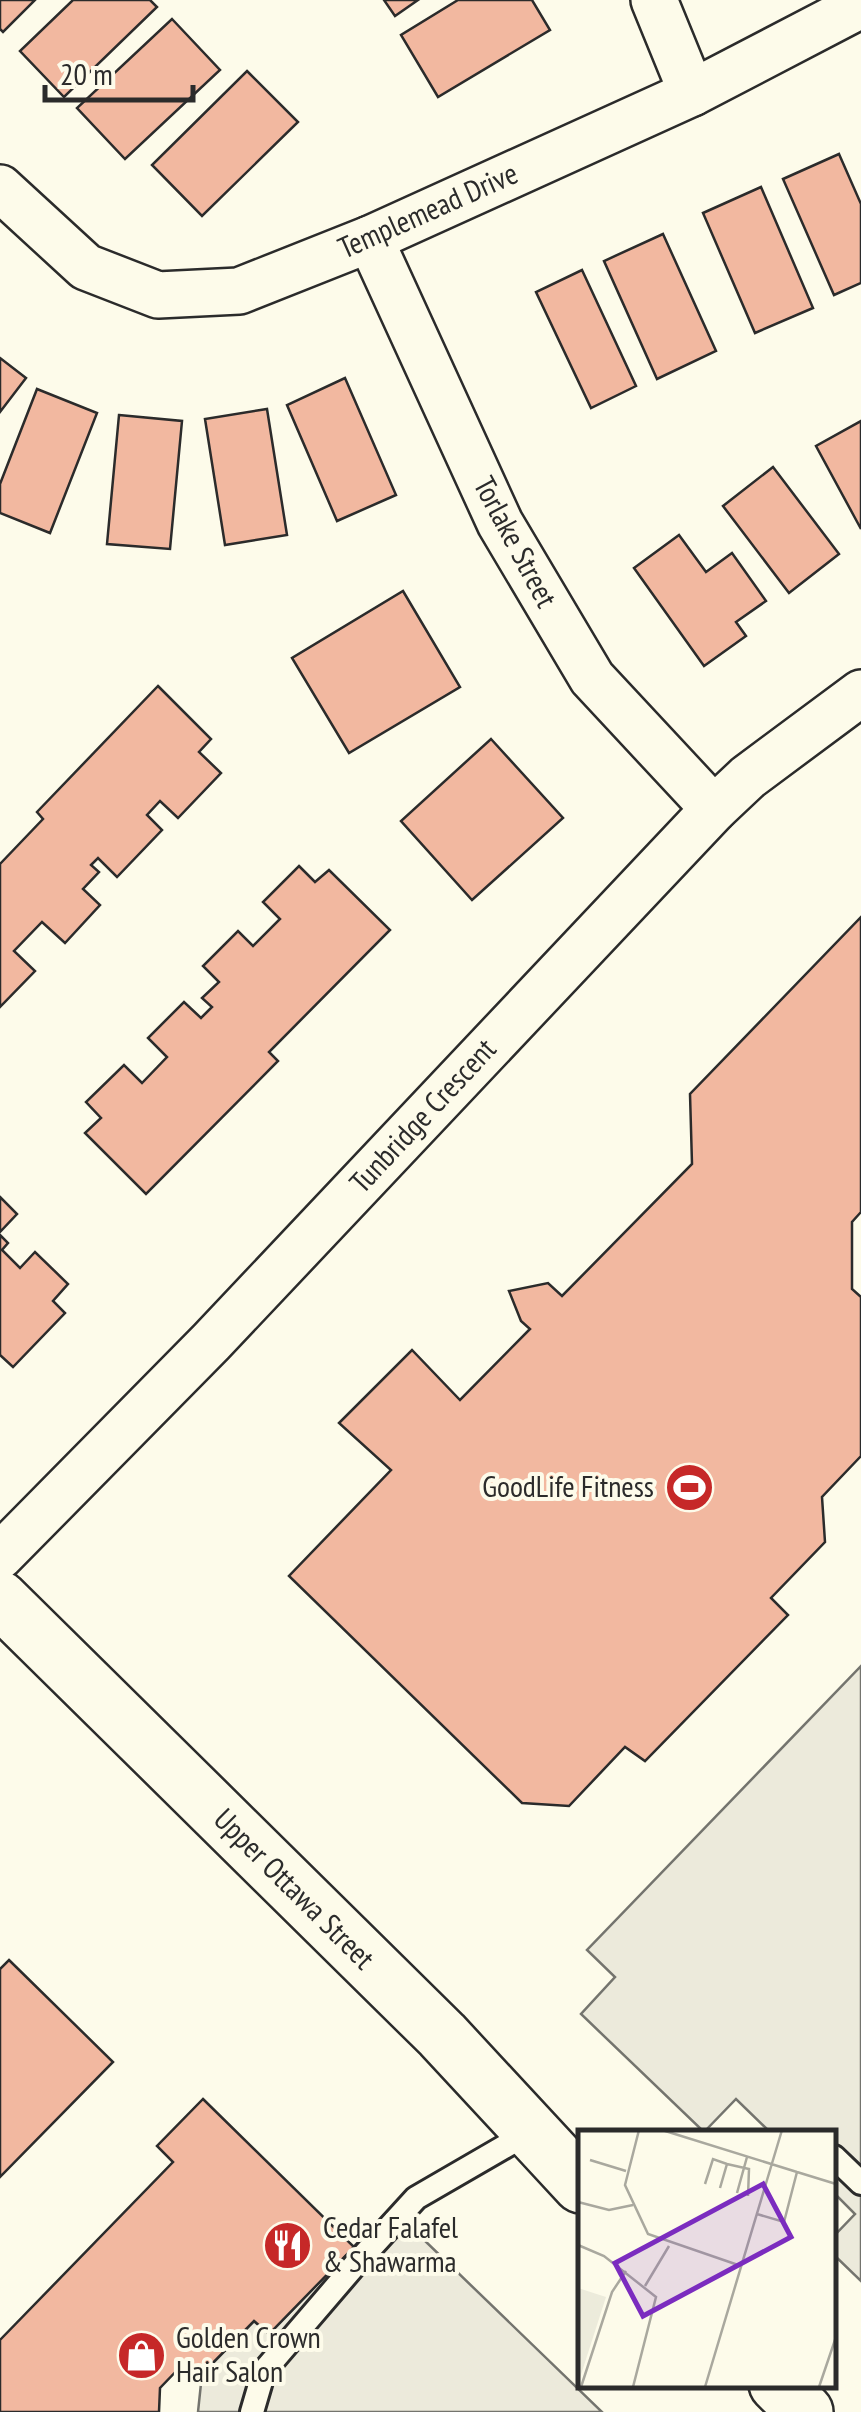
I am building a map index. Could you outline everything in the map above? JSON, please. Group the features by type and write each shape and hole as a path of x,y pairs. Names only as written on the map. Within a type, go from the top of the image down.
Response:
{"main road":[{"name":"Upper Ottawa Street","path":"0,1599 442,2035 578,2182"},
{"path":"780,2387 805,2412"}],"street":[{"path":"654,0 692,92"},
{"name":"Templemead Drive","path":"0,188 86,267 158,295 239,291 370,239 692,92 861,5"},
{"name":"Torlake Street","path":"370,239 500,523 592,678 714,809"},
{"name":"Tunbridge Crescent","path":"0,1556 210,1342 714,809 748,777 861,693"}],"lane":[{"path":"252,2412 264,2371 416,2198 530,2132"},
{"path":"836,2159 861,2183"}],"shaded area":[{"path":"861,1666 861,2281 836,2257 836,2234 855,2214 836,2195 836,2130 768,2130 736,2099 702,2130 581,2014 615,1977 587,1950"},
{"path":"391,2208 602,2412 198,2412 202,2374 254,2321 269,2334"}],"building":[{"path":"0,0 35,0 3,32"},
{"path":"73,0 150,0 157,7 64,97 20,51"},
{"path":"384,0 418,0 395,16"},
{"path":"458,0 532,0 550,30 438,97 401,35"},
{"path":"172,19 220,70 125,159 77,108"},
{"path":"247,71 298,122 202,216 152,165"},
{"path":"839,154 861,204 861,283 834,295 783,179"},
{"path":"761,187 813,308 755,333 703,213"},
{"path":"663,234 716,351 657,379 604,261"},
{"path":"582,270 636,386 591,408 536,292"},
{"path":"0,358 26,378 0,412"},
{"path":"345,378 396,495 337,521 287,405"},
{"path":"37,389 97,413 50,533 0,513 0,484"},
{"path":"267,409 287,535 225,545 205,419"},
{"path":"119,415 182,421 170,549 107,544"},
{"path":"861,421 861,529 816,446"},
{"path":"773,467 839,554 789,593 723,506"},
{"path":"679,535 706,572 732,553 766,601 736,622 746,636 704,666 634,568"},
{"path":"403,591 460,687 349,753 292,658"},
{"path":"158,686 211,739 199,752 221,773 178,818 160,801 147,815 162,830 117,877 98,858 91,865 99,872 83,889 100,905 65,943 42,922 14,951 35,971 0,1007 0,864 43,819 37,812"},
{"path":"491,739 563,818 472,900 401,821"},
{"path":"299,866 315,882 329,870 390,930 269,1052 278,1061 146,1194 85,1133 101,1118 86,1102 124,1065 142,1083 167,1057 148,1038 184,1002 201,1018 212,1007 202,998 219,982 203,966 238,931 253,946 280,919 263,902"},
{"path":"861,917 861,1212 852,1222 852,1289 861,1297 861,1456 822,1497 825,1542 771,1598 788,1615 645,1761 625,1747 569,1806 522,1803 289,1576 391,1470 339,1423 412,1350 460,1400 530,1329 521,1321 509,1291 548,1283 562,1296 692,1164 690,1094"},
{"path":"0,1197 17,1214 0,1232"},
{"path":"0,1235 8,1243 2,1250 20,1268 35,1252 68,1284 53,1301 65,1313 13,1367 0,1355"},
{"path":"9,1960 113,2062 0,2177 0,1969"},
{"path":"203,2099 354,2247 269,2334 254,2321 202,2374 187,2360 160,2388 159,2412 0,2412 0,2340 173,2162 157,2146"}],"place":[{"name":"GoodLife Fitness","path":"689,1487"},
{"name":"Cedar Falafel & Shawarma","path":"288,2245"},
{"name":"Golden Crown Hair Salon","path":"141,2355"}]}
